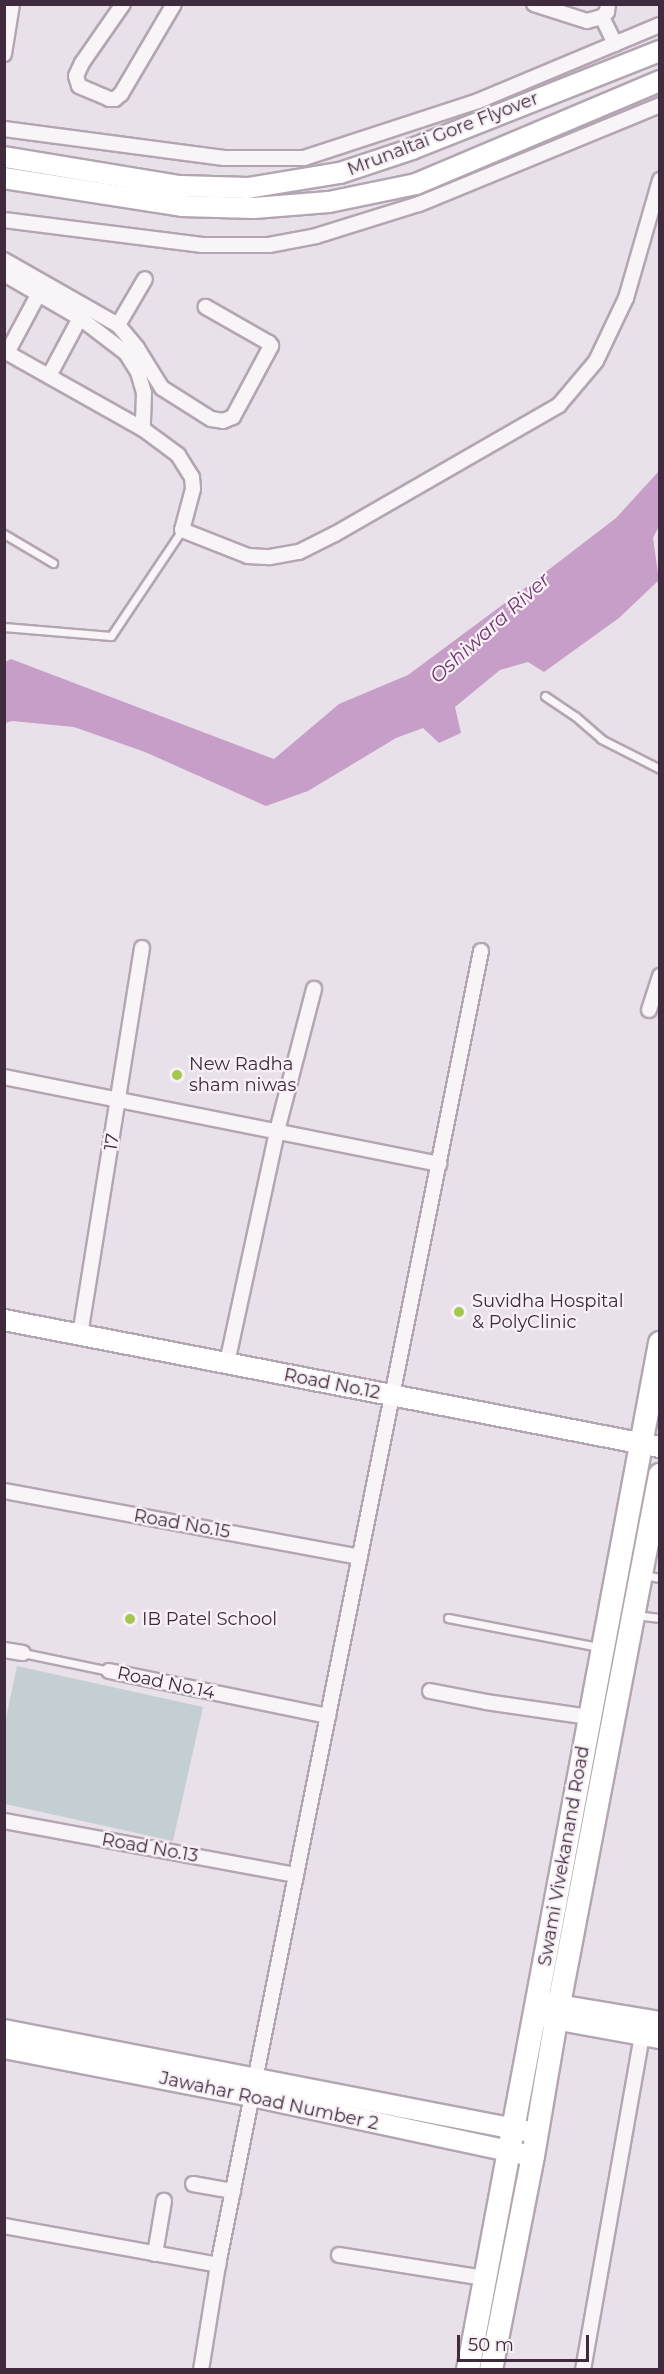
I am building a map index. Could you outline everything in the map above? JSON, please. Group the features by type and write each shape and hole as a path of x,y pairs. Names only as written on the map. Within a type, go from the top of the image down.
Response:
{"main road":[{"name":"Swami Vivekanand Road","path":"468,2370 510,2152 525,2130 546,2010 589,1717 602,1648 649,1445 660,1343"},
{"name":"Swami Vivekanand Road","path":"546,2010 633,1614 650,1576 660,1475"},
{"name":"Swami Vivekanand Road","path":"491,2370 533,2157 525,2130"}],"street":[{"path":"4,54 12,4"},
{"path":"123,4 82,63 76,76 79,86 110,99 116,99 121,94 174,4"},
{"path":"534,4 587,21 605,11 615,44"},
{"path":"4,129 224,158 304,158 478,101 660,26"},
{"name":"Mrunaltai Gore Flyover","path":"4,157 180,186 248,188 294,181 340,173 412,149 660,51"},
{"name":"Mrunaltai Gore Flyover","path":"4,178 182,206 254,208 329,202 416,184 660,81"},
{"path":"4,220 202,245 268,245 316,236 419,204 660,105"},
{"path":"39,293 6,352 143,429 178,455 192,477 193,489 182,530 248,556 270,557 299,552 335,534 559,405 596,361 626,298 660,180"},
{"path":"4,260 118,326 137,348 162,388 211,419 223,422 233,417 271,346 270,343 207,307"},
{"path":"4,274 81,318 126,353 134,362 144,393 143,429"},
{"path":"118,326 144,279"},
{"path":"49,376 81,318"},
{"name":"17","path":"80,1335 142,948"},
{"path":"201,2370 218,2265 481,951"},
{"path":"649,1010 660,976"},
{"path":"227,1363 277,1131 314,988"},
{"path":"4,1077 439,1164"},
{"name":"Road No.12","path":"4,1320 649,1445"},
{"name":"Road No.15","path":"4,1491 360,1557"},
{"name":"Road No.14","path":"4,1650 23,1653"},
{"name":"Road No.14","path":"109,1671 328,1716"},
{"path":"430,1691 486,1702 589,1717"},
{"name":"Road No.13","path":"4,1821 296,1875"},
{"path":"546,2010 660,2022"},
{"path":"546,2010 651,2037 583,2370"},
{"path":"4,2030 45,2048"},
{"name":"Jawahar Road Number 2","path":"4,2048 45,2048 254,2088 525,2130"},
{"name":"Jawahar Road Number 2","path":"254,2088 533,2157"},
{"path":"194,2184 233,2191"},
{"path":"155,2254 165,2201"},
{"path":"4,2226 218,2265"},
{"path":"339,2255 485,2278"}],"lane":[{"path":"4,627 111,636 182,530"},
{"path":"4,534 53,563"},
{"path":"545,696 575,716 602,739 660,769"},
{"path":"633,1614 660,1618"},
{"path":"448,1618 602,1648"},
{"name":"Road No.14","path":"23,1653 109,1671"}],"shaded area":[{"path":"17,1666 203,1707 173,1841 5,1804 5,1722"}],"water":[{"name":"Oshiwara River","path":"659,471 659,526 653,538 659,580 619,618 544,672 528,662 500,670 455,707 461,733 439,743 423,728 396,738 308,791 266,806 145,752 74,727 12,721 5,723 5,662 11,659 274,759 339,704 408,675 517,594 616,518"}],"place":[{"name":"New Radha sham niwas","path":"177,1075"},
{"name":"Suvidha Hospital & PolyClinic","path":"459,1312"},
{"name":"IB Patel School","path":"130,1619"}]}
